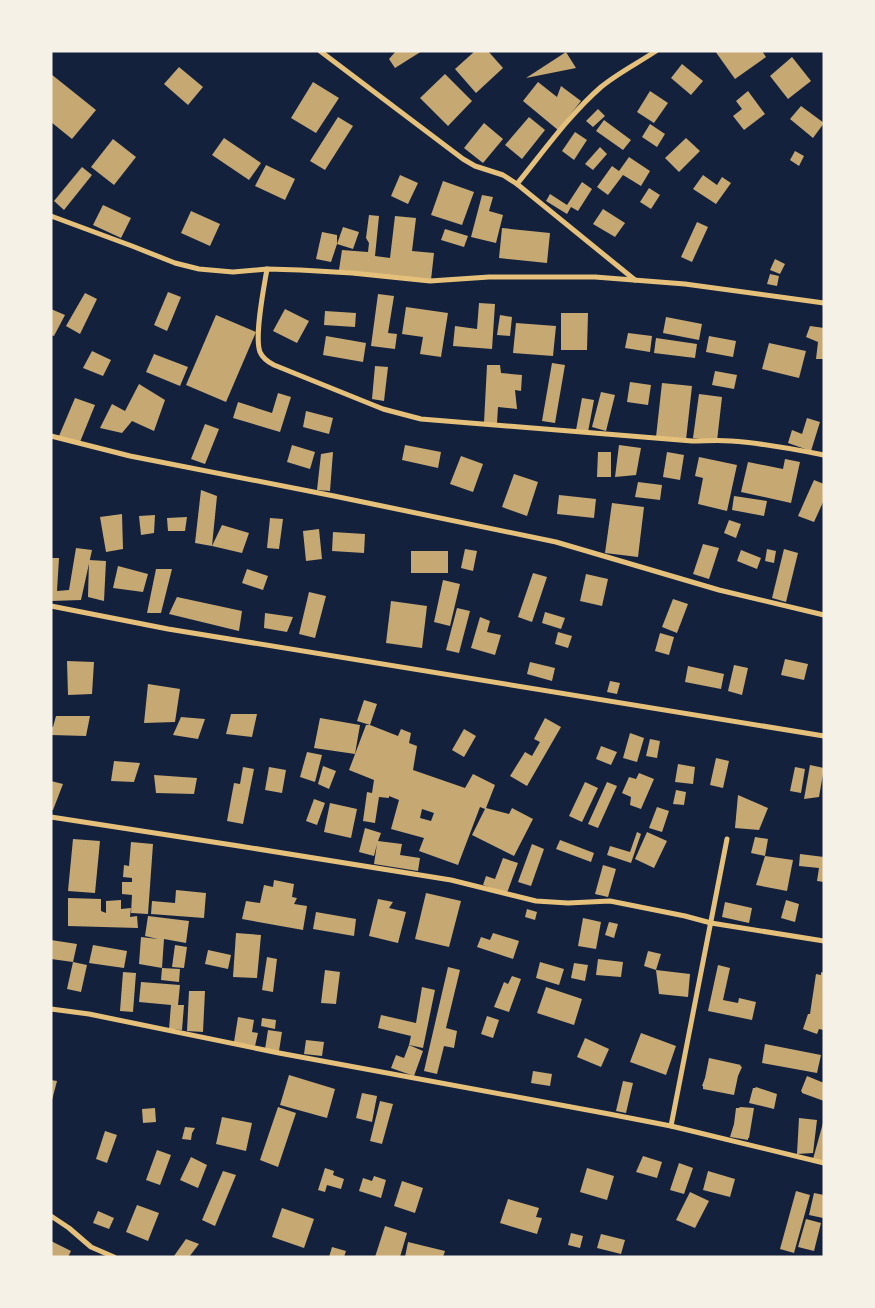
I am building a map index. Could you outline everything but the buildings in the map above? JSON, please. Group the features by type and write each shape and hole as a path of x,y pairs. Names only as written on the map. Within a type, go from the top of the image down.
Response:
{"street":[{"path":"320,51 462,159 475,166 503,175 517,184 635,280"},
{"path":"517,184 576,113 602,87 656,51"},
{"path":"51,216 175,264 199,270 233,272 267,269 352,273 430,281 499,277 595,277 685,284 824,303"},
{"path":"267,269 258,346 266,361 383,409 421,419 692,441 755,443 824,455"},
{"path":"51,436 130,456 556,542 719,590 824,615"},
{"path":"51,606 168,629 824,736"},
{"path":"51,817 451,880 536,901 568,903 610,901 710,923 824,941"},
{"path":"671,1126 727,839"},
{"path":"51,1009 89,1014 278,1053 671,1126 824,1163"},
{"path":"51,1216 69,1228 91,1247 114,1257"}]}
